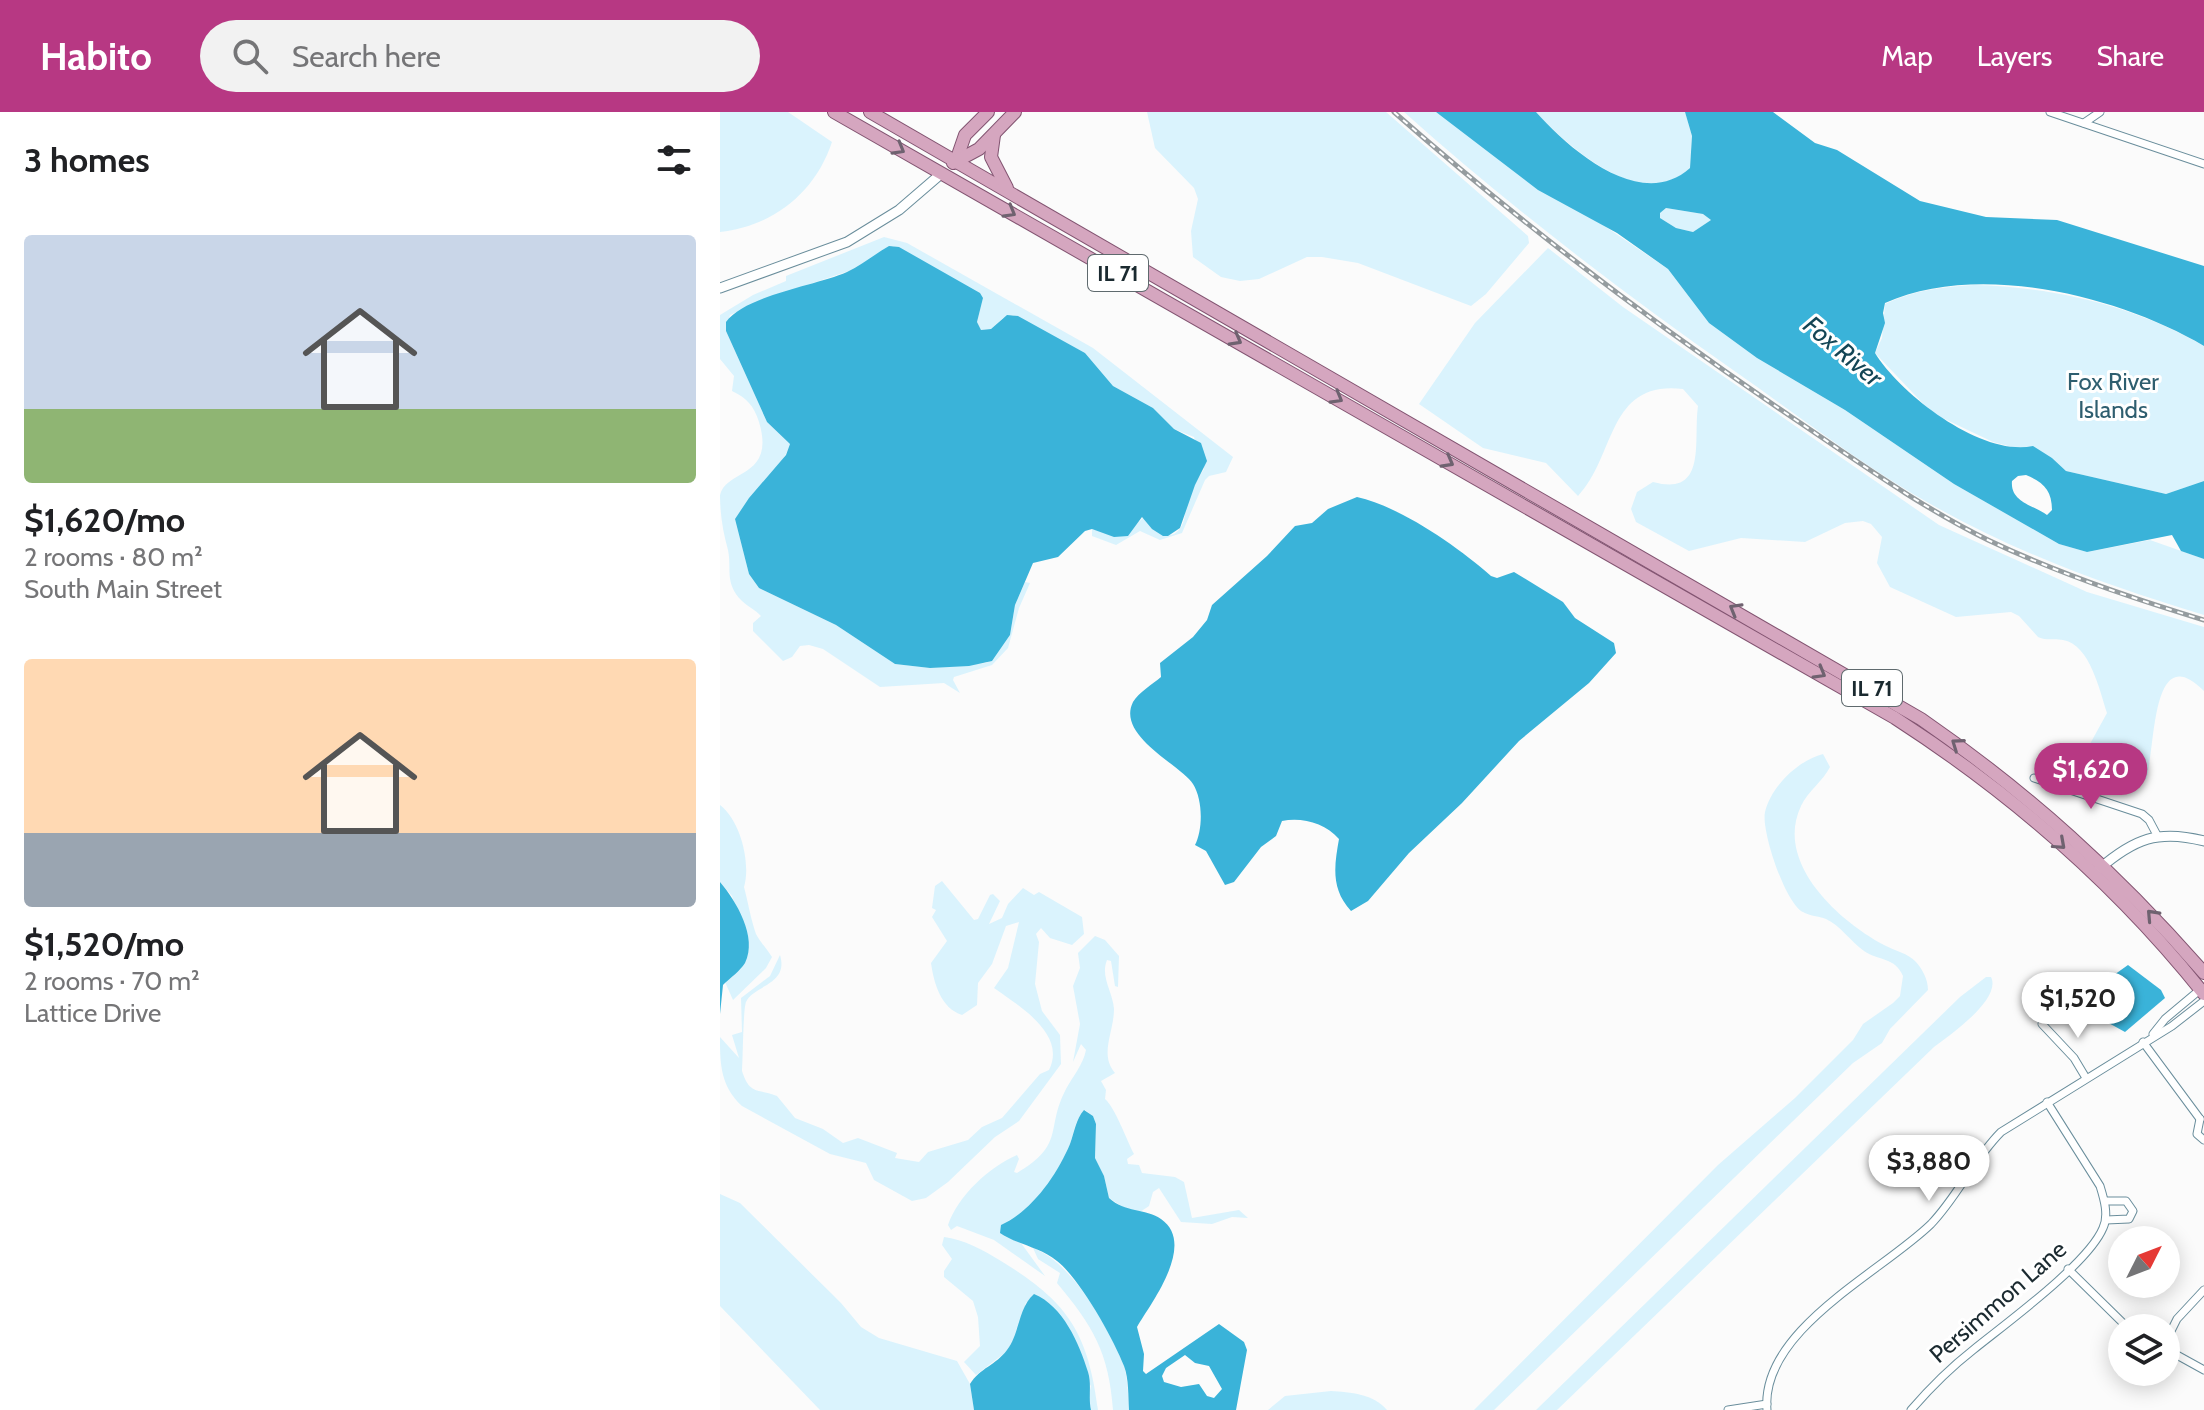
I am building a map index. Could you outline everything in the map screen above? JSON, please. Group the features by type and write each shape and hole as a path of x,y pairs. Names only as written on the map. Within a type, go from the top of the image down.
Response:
{"main road":[{"name":"IL 71","path":"834,112 1856,694 1922,735 2098,869 2203,993"},
{"name":"IL 71","path":"870,112 1880,692 2005,780 2204,973"},
{"path":"956,161 965,135 988,112"},
{"path":"942,173 956,161 979,149 1015,112"},
{"path":"995,132 991,157 994,170 1009,191"}],"street":[{"path":"2050,112 2204,164"},
{"path":"2084,123 2100,112"},
{"path":"720,288 847,242 899,210 942,173"},
{"path":"2034,778 2142,814 2157,835"},
{"path":"2098,869 2124,850 2157,835 2204,841"},
{"path":"2152,1036 2165,1019 2203,993"},
{"path":"1728,1410 1767,1407 1773,1369 1800,1335 1832,1301 1929,1226 2001,1132 2172,1026 2203,993"},
{"path":"2042,1024 2074,1058 2086,1078"},
{"path":"2143,1042 2202,1119 2197,1134 2204,1140"},
{"path":"2047,1102 2100,1186 2106,1220"},
{"name":"Persimmon Lane","path":"1911,1410 1947,1372 2068,1269 2092,1245 2106,1220 2129,1219 2133,1211 2126,1201 2105,1201"},
{"path":"2068,1269 2114,1314"},
{"path":"2180,1316 2204,1290"},
{"path":"2180,1357 2204,1370"}],"green space":[{"path":"720,112 788,112 832,142 815,177 790,204 757,223 720,232"},
{"path":"1147,112 1386,112 1528,236 1529,243 1486,294 1471,306 1358,263 1322,257 1307,257 1259,279 1240,281 1221,277 1193,257 1191,231 1198,199 1194,188 1155,148"},
{"path":"1404,112 1436,112 1668,269 1709,323 1757,358 1845,410 1954,484 2059,544 2087,552 2150,540 2204,559 2204,615 2100,581 2032,554 1966,523 1882,475 1606,278"},
{"path":"1536,112 1685,112 1692,136 1690,168 1678,179 1658,185 1619,176 1581,153"},
{"path":"1666,208 1703,214 1711,220 1693,232 1676,228 1660,218 1660,213"},
{"path":"884,237 907,243 1093,348 1233,457 1226,472 1205,480 1182,533 1160,540 1140,531 1116,545 1092,536 1092,529 1117,536 1126,534 1144,517 1157,532 1168,535 1179,530 1190,495 1204,469 1194,437 1174,429 1153,408 1113,386 1085,353 1013,315 1003,318 991,329 981,330 977,322 983,298 893,246 849,271 768,298 730,315 726,331 767,422 790,444 781,463 735,519 749,574 759,588 836,625 895,664 930,668 986,663 994,658 1010,635 1015,605 1025,582 1030,583 1019,608 1008,648 992,665 954,677 960,693 944,683 880,687 823,649 809,645 800,646 792,657 783,661 753,631 753,623 761,616 742,601 731,582 720,495 731,480 756,463 762,440 755,411 732,391 734,376 720,359 720,315 753,295 786,281 786,276"},
{"path":"1548,248 1623,307 1939,525 2087,592 2204,627 2204,691 2186,678 2174,678 2165,688 2158,704 2146,779 2130,785 2089,770 2085,753 2107,713 2092,670 2080,650 2063,640 2038,637 2019,616 2011,612 1956,617 1890,587 1877,563 1882,537 1871,524 1863,521 1845,523 1805,542 1741,538 1689,551 1636,522 1631,509 1637,492 1653,482 1671,484 1683,481 1694,463 1698,406 1683,389 1658,389 1640,396 1626,408 1590,480 1578,496 1546,463 1483,448 1419,404 1475,323"},
{"name":"Fox River Islands","path":"1974,285 2034,290 2093,301 2150,320 2204,346 2204,481 2166,494 2066,471 2052,458 1993,442 1932,413 1875,353 1882,338 1885,304 1929,290"},
{"path":"1823,754 1830,767 1801,806 1795,827 1796,848 1804,869 1831,906 1848,921 1916,962 1925,975 1928,990 1890,1029 1882,1043 1853,1063 1494,1410 1474,1410 1718,1165 1795,1098 1853,1040 1863,1024 1900,996 1903,976 1896,965 1864,951 1831,922 1805,913 1796,906 1782,881 1771,849 1765,821 1768,802 1796,768"},
{"path":"720,805 739,832 745,855 744,887 753,923 758,937 772,957 766,968 733,1000 725,982 743,966 749,947 732,896 720,882"},
{"path":"942,881 974,920 978,919 993,894 1000,901 989,924 1002,918 1008,904 1023,888 1034,895 1039,892 1082,917 1084,934 1072,945 1050,938 1041,928 1036,934 1039,942 1035,984 1042,1011 1060,1035 1061,1064 1019,1121 995,1137 948,1182 926,1198 912,1201 874,1180 866,1163 830,1154 742,1106 725,1082 720,1037 739,1058 732,1035 742,1032 741,998 770,976 780,955 780,973 746,1002 742,1071 752,1088 777,1096 795,1118 823,1129 843,1143 858,1138 897,1153 895,1158 919,1162 928,1152 968,1140 982,1127 1002,1118 1040,1074 1049,1070 1053,1057 1052,1045 1038,1022 994,988 1008,968 1019,922 1006,926 992,964 978,983 977,1005 962,1015 944,1001 931,963 947,941 932,917 936,910 932,908 935,886"},
{"path":"1095,936 1105,940 1119,956 1118,987 1115,986 1111,961 1107,960 1105,966 1114,1009 1108,1059 1115,1073 1101,1081 1106,1090 1105,1099 1117,1116 1134,1154 1127,1159 1128,1164 1139,1165 1142,1173 1175,1177 1184,1182 1192,1218 1239,1210 1248,1218 1232,1217 1212,1224 1181,1222 1159,1188 1153,1192 1149,1206 1140,1212 1129,1211 1109,1198 1104,1176 1095,1158 1096,1124 1093,1116 1085,1110 1051,1180 1023,1211 1001,1225 1004,1236 1021,1243 1045,1276 994,1240 957,1226 951,1230 948,1225 967,1193 986,1175 1017,1155 1019,1159 1014,1172 1017,1173 1032,1163 1048,1144 1060,1103 1086,1050 1081,1044 1073,1062 1080,1024 1073,986 1080,968 1078,953"},
{"path":"1986,977 1991,977 1989,996 1973,1016 1934,1047 1557,1410 1536,1410 1960,997"},
{"path":"720,1194 740,1203 841,1303 861,1327 879,1338 957,1361 970,1384 974,1410 820,1410 720,1306"},
{"path":"944,1237 966,1243 995,1257 1024,1276 1058,1306 1081,1339 1098,1410 1091,1410 1088,1398 1091,1386 1026,1302 1019,1332 1006,1352 976,1375 964,1362 980,1346 978,1317 973,1301 944,1277 944,1271 952,1259 942,1245"},
{"path":"1033,1248 1062,1267 1099,1316 1124,1366 1129,1410 1113,1410 1108,1372 1097,1341 1057,1283 1060,1273 1038,1259"},
{"path":"1331,1391 1369,1397 1387,1410 1268,1410 1285,1396"}],"water":[{"name":"Fox River","path":"1436,112 1536,112 1568,143 1607,171 1629,180 1650,183 1671,180 1690,168 1692,136 1685,112 1773,112 1815,143 1837,150 1920,201 1986,217 2057,220 2204,266 2204,346 2132,312 2090,299 2005,285 1963,285 1922,291 1885,303 1885,323 1875,353 1903,387 1923,404 1967,432 1990,442 2013,447 2033,446 2066,471 2166,494 2204,481 2204,559 2181,551 2172,535 2087,552 2059,544 1954,484 1845,410 1757,358 1709,323 1668,269 1617,233 1538,190","holes":["1666,208 1703,214 1711,220 1693,232 1676,228 1660,218 1660,213","2026,475 2042,484 2048,492 2052,510 2047,515 2015,494 2012,481"]},
{"path":"889,246 899,247 980,293 983,298 977,322 981,330 991,329 1007,315 1018,316 1085,353 1113,386 1153,408 1174,429 1201,443 1207,461 1180,528 1168,536 1152,529 1142,517 1128,536 1114,537 1092,529 1085,531 1058,557 1033,563 1015,605 1010,635 992,661 930,668 895,664 836,625 759,588 749,574 735,519 786,455 790,444 767,422 726,331 726,322 749,305 765,298 847,272"},
{"path":"1357,497 1410,518 1462,552 1491,576 1497,578 1514,572 1563,602 1575,618 1614,643 1616,653 1589,683 1519,741 1462,803 1409,853 1368,901 1351,911 1337,886 1339,839 1320,825 1305,821 1282,821 1276,836 1261,847 1234,882 1225,885 1206,851 1195,845 1201,814 1193,784 1141,738 1130,715 1135,699 1161,677 1160,663 1193,637 1207,620 1212,605 1267,556 1295,526 1312,523 1328,509"},
{"path":"720,882 738,909 749,942 745,963 723,985 720,1014"},
{"path":"2128,965 2161,990 2165,998 2125,1032 2105,1021 2090,999 2097,987"},
{"path":"1084,1110 1093,1116 1096,1124 1095,1158 1104,1176 1109,1198 1122,1206 1161,1219 1171,1230 1174,1243 1168,1273 1137,1327 1144,1354 1143,1371 1146,1374 1219,1324 1244,1342 1247,1350 1236,1410 1129,1410 1124,1366 1104,1325 1076,1281 1050,1256 1000,1233 1001,1225 1023,1211 1051,1180 1065,1156","holes":["1185,1355 1195,1363 1209,1366 1222,1389 1214,1398 1207,1396 1199,1384 1181,1387 1164,1382 1162,1376 1166,1368"]},
{"path":"1034,1294 1053,1307 1075,1338 1089,1377 1091,1410 974,1410 970,1384 1007,1350 1025,1306"}],"railway":[{"path":"1394,112 1539,233 1639,309 1913,498 1988,540 2067,574 2204,620"}]}
